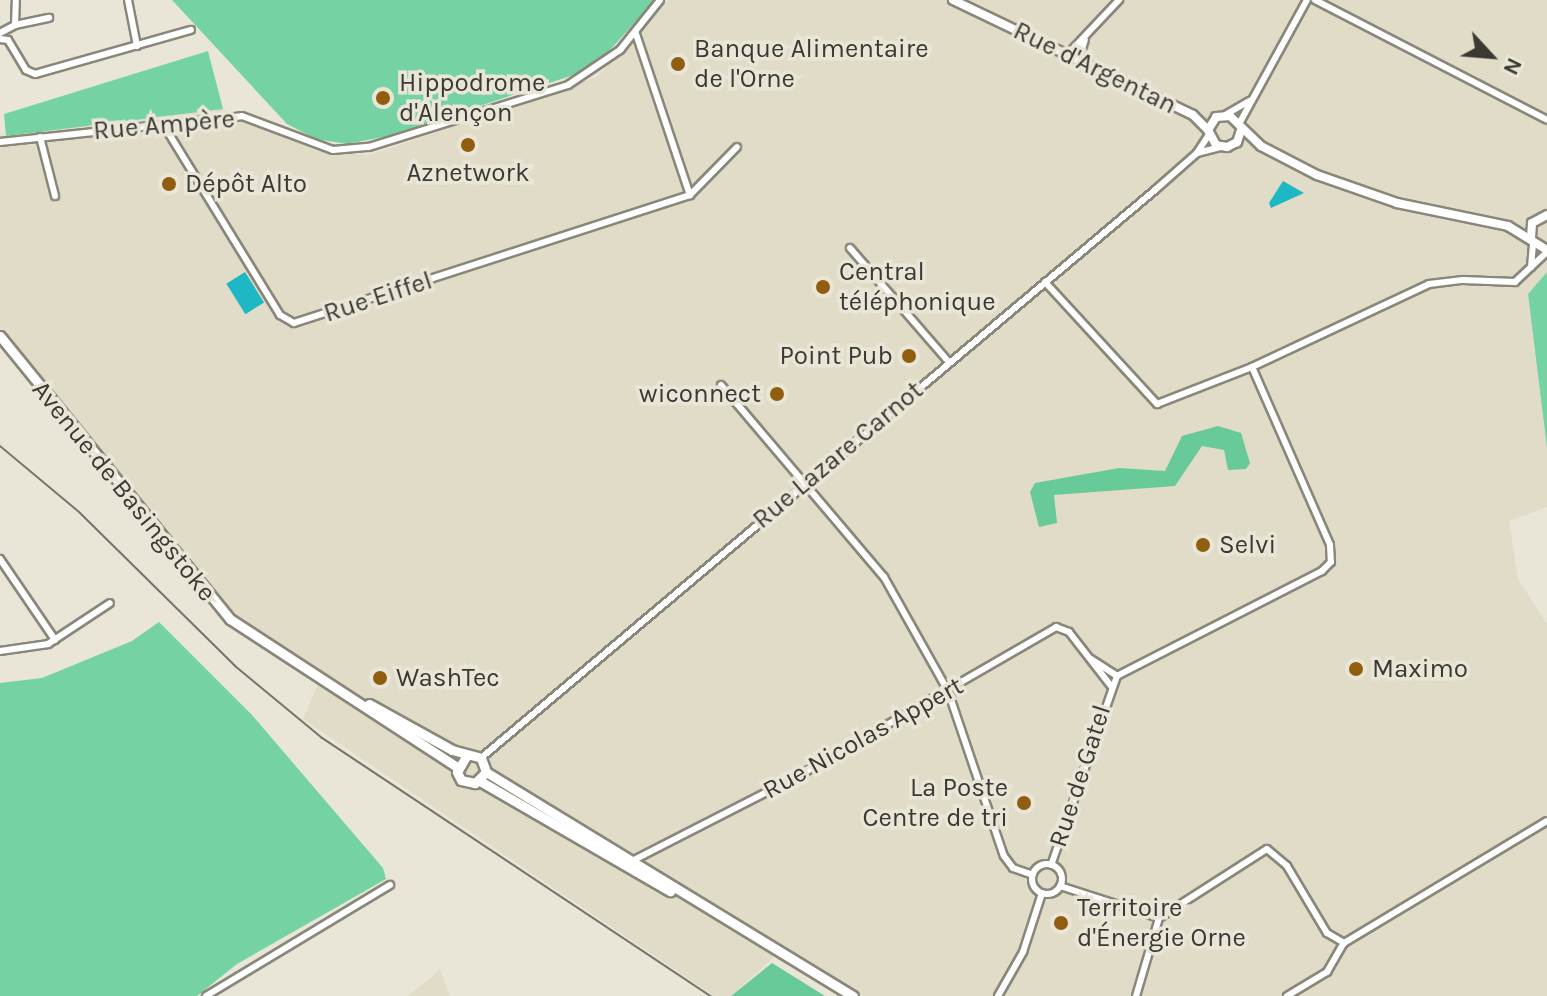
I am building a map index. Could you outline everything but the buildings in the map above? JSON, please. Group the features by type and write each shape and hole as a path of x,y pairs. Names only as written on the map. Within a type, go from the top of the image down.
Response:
{"main road":[{"name":"Rue d'Argentan","path":"953,0 1193,115 1220,116"},
{"name":"Rue d'Argentan","path":"1193,115 1221,147"},
{"path":"1208,133 1220,116 1240,127 1261,146"},
{"path":"1237,142 1240,127"},
{"path":"1221,147 1237,142 1261,146 1356,191 1456,218 1508,226 1547,251"},
{"path":"1508,226 1547,214"},
{"path":"1532,240 1535,219"},
{"name":"Avenue de Basingstoke","path":"0,336 205,590 255,639 457,767"},
{"name":"Avenue de Basingstoke","path":"255,639 467,755"},
{"path":"630,862 480,781 461,780 457,767 467,755 481,758 486,772 630,862 842,996"},
{"path":"480,781 486,772"},
{"path":"685,897 853,996"}],"street":[{"path":"15,25 16,0"},
{"path":"128,0 137,46"},
{"name":"Rue Ampère","path":"0,142 242,116 333,150 369,147 568,85 593,72 636,34 660,0"},
{"path":"1067,55 1085,40 1119,0"},
{"path":"1240,127 1307,0"},
{"path":"1315,0 1547,120"},
{"path":"0,33 15,25 49,18"},
{"path":"0,39 8,40 26,70 35,74 191,30"},
{"path":"636,34 690,195 737,147"},
{"path":"1078,61 1085,40"},
{"path":"1220,116 1252,100"},
{"name":"Rue Eiffel","path":"163,124 280,315 294,323 690,195"},
{"path":"0,133 0,142"},
{"name":"Rue Lazare Carnot","path":"481,758 1197,153 1208,133"},
{"path":"40,137 55,196"},
{"name":"Rue Lazare Carnot","path":"1197,153 1221,147"},
{"path":"1530,270 1532,240"},
{"path":"850,248 948,361"},
{"path":"1045,282 1157,404 1252,367 1429,284 1463,280 1510,283 1530,270 1547,251"},
{"path":"1111,686 1117,676 1315,575 1331,562 1330,545 1252,367"},
{"path":"721,385 884,577 948,691 1004,856 1013,868 1033,875"},
{"path":"0,559 55,640"},
{"path":"0,579 13,578"},
{"path":"0,651 55,640 110,603"},
{"name":"Rue Nicolas Appert","path":"630,862 777,788 1056,627 1069,632 1111,686"},
{"name":"Rue Nicolas Appert","path":"1088,657 1117,676"},
{"name":"Rue de Gatel","path":"1051,865 1111,686"},
{"path":"1287,996 1327,972 1344,943 1547,821"},
{"path":"1136,996 1159,918 1236,864 1267,849 1287,866 1327,933 1344,943"},
{"path":"1042,893 1033,885 1033,875 1042,866 1051,865 1061,874 1060,886"},
{"path":"206,996 390,885"},
{"path":"1042,893 1060,886 1159,918"},
{"path":"998,996 1023,952 1042,893"}],"shaded area":[{"path":"668,0 1547,0 1547,272 1528,294 1547,448 1547,507 1509,521 1518,579 1547,624 1547,996 864,996 781,951 731,996 714,996 303,719 318,684 224,619 0,346 0,136 223,109 317,151 370,155 597,77"},
{"path":"440,970 450,996 408,996"}],"green space":[{"name":"Hippodrome d'Alençon","path":"172,0 655,0 602,59 583,72 388,136 347,144 316,139 287,124"},
{"path":"208,51 223,109 6,136 4,114"},
{"path":"1547,272 1547,448 1528,294"},
{"path":"1218,426 1241,433 1250,463 1246,469 1228,470 1224,450 1202,446 1175,486 1054,495 1057,523 1039,527 1030,492 1035,483 1119,468 1165,471 1182,436"},
{"path":"159,622 252,715 383,868 386,879 237,964 197,996 0,996 0,683 42,678 132,641"},
{"path":"772,963 825,996 731,996"}],"water":[{"path":"1283,181 1304,193 1271,208 1269,203"},
{"path":"245,272 264,303 245,314 226,284"}],"railway":[{"path":"0,446 80,513 235,666 322,738 711,996"}],"place":[{"name":"Banque Alimentaire de l'Orne","path":"678,64"},
{"name":"Hippodrome d'Alençon","path":"383,98"},
{"name":"Aznetwork","path":"468,145"},
{"name":"Dépôt Alto","path":"169,184"},
{"name":"Central téléphonique","path":"823,287"},
{"name":"Point Pub","path":"909,356"},
{"name":"wiconnect","path":"777,394"},
{"name":"Selvi","path":"1203,545"},
{"name":"Maximo","path":"1356,669"},
{"name":"WashTec","path":"380,678"},
{"name":"La Poste Centre de tri","path":"1024,803"},
{"name":"Territoire d'Énergie Orne","path":"1061,923"}]}
